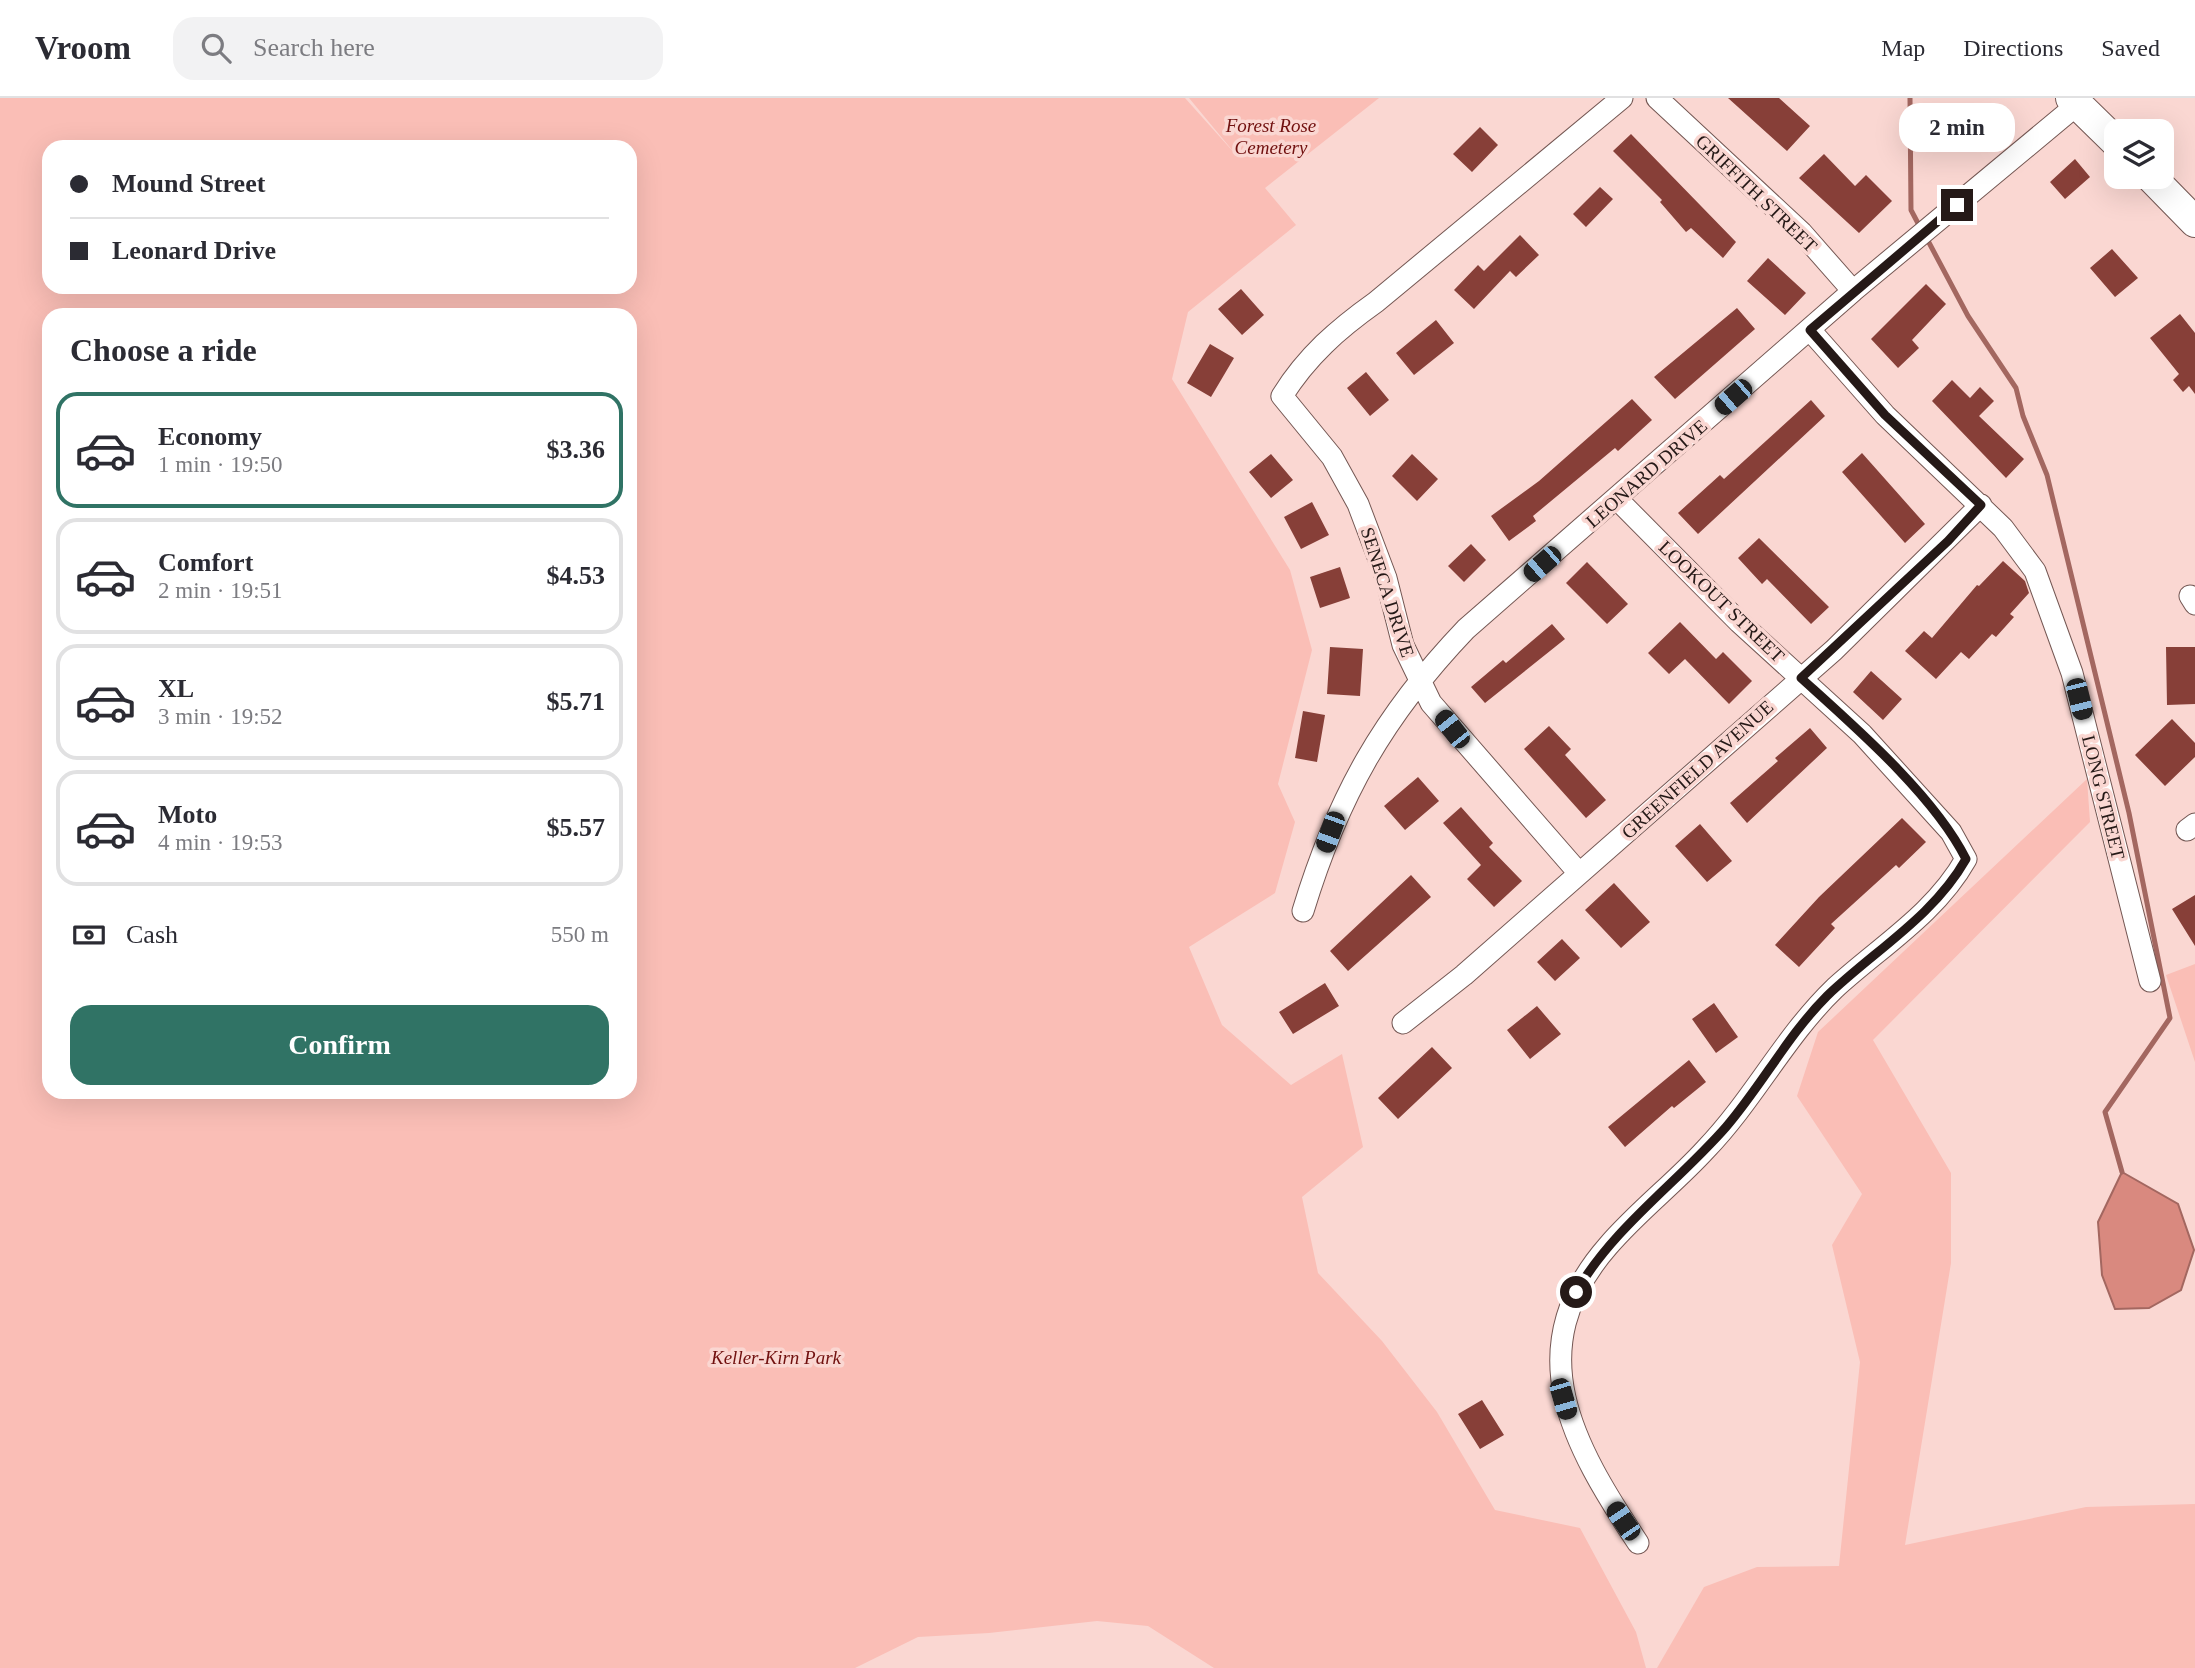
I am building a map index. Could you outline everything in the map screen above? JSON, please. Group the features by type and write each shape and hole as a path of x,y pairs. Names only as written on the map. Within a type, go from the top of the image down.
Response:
{"main road":[{"path":"2075,101 2104,130"},
{"path":"2163,189 2195,222"}],"street":[{"name":"SENECA DRIVE","path":"1578,873 1452,729 1418,681 1403,645 1377,553 1358,504 1332,457 1282,396 1306,362 1334,334 1622,98"},
{"name":"GRIFFITH STREET","path":"1657,98 1802,233 1853,291"},
{"name":"LEONARD DRIVE","path":"1303,911 1330,832 1353,782 1380,734 1418,681 1466,629 2075,101"},
{"name":"LONG STREET","path":"1810,330 1885,415 2003,528 2035,571 2058,628 2076,686 2150,981"},
{"name":"LOOKOUT STREET","path":"1617,499 1740,622 1900,773 1951,832 1966,859 1940,898 1865,960 1806,1018 1742,1108 1706,1150 1608,1247 1576,1292 1561,1344 1563,1399 1584,1456 1638,1543"},
{"name":"GREENFIELD AVENUE","path":"1403,1023 1464,975 1801,678 1948,541 1981,505"}],"green space":[{"name":"Keller-Kirn Park","path":"0,98 1185,98 1237,156 1189,98 1379,98 1265,188 1296,225 1188,312 1172,379 1290,570 1312,650 1278,784 1295,822 1275,893 1189,947 1222,1025 1291,1085 1342,1054 1363,1147 1302,1197 1318,1273 1382,1341 1437,1412 1495,1510 1580,1528 1636,1632 1646,1668 1214,1668 1148,1626 1097,1621 989,1633 918,1637 855,1668 0,1668"},
{"path":"2087,779 2090,822 1873,1040 1951,1173 1951,1263 1905,1545 2086,1507 2195,1504 2195,1668 1657,1668 1704,1587 1757,1567 1839,1566 1860,1362 1832,1245 1862,1194 1797,1096 1818,1032"},
{"path":"2195,964 2195,1062 2166,975"}],"shaded area":[{"path":"2122,1172 2178,1204 2194,1250 2181,1290 2149,1308 2115,1309 2102,1275 2098,1222"}],"building":[{"path":"1728,98 1779,98 1810,126 1787,151"},
{"path":"1480,127 1498,145 1472,172 1453,154"},
{"path":"1631,134 1736,242 1723,258 1691,228 1686,232 1660,202 1662,200 1613,151"},
{"path":"1824,154 1855,186 1866,175 1892,201 1859,233 1799,178"},
{"path":"2075,159 2090,177 2065,199 2050,182"},
{"path":"1600,187 1613,199 1586,227 1573,214"},
{"path":"1520,235 1539,255 1516,277 1510,271 1474,309 1454,290 1478,265 1484,271"},
{"path":"2112,249 2138,278 2115,297 2090,268"},
{"path":"1768,258 1806,293 1785,315 1747,281"},
{"path":"1926,284 1946,304 1912,340 1919,348 1898,368 1871,339"},
{"path":"1241,289 1264,315 1242,335 1218,309"},
{"path":"1737,308 1755,329 1675,399 1654,377"},
{"path":"2180,314 2195,333 2195,394 2189,386 2183,392 2173,380 2179,374 2150,338"},
{"path":"1436,320 1454,343 1414,375 1396,353"},
{"path":"1210,344 1234,358 1211,397 1187,383"},
{"path":"1366,372 1389,400 1370,416 1347,388"},
{"path":"1952,380 1970,398 1980,387 1994,401 1979,416 2024,459 2006,478 1932,401"},
{"path":"1632,399 1652,420 1618,451 1615,448 1533,516 1536,521 1509,541 1491,516 1539,481"},
{"path":"1811,400 1825,416 1698,534 1678,513 1720,475 1724,479"},
{"path":"1862,453 1925,524 1905,543 1842,472"},
{"path":"1271,454 1293,480 1271,498 1249,472"},
{"path":"1412,454 1438,479 1417,501 1392,476"},
{"path":"1312,502 1329,535 1301,549 1284,517"},
{"path":"1759,538 1829,607 1811,624 1767,579 1762,584 1738,558"},
{"path":"1471,544 1486,560 1464,582 1448,566"},
{"path":"2003,561 2025,581 2029,593 2010,614 2014,617 1996,637 1992,634 1969,659 1961,652 1936,679 1905,651 1924,631 1932,638 1977,585"},
{"path":"1587,562 1628,604 1607,624 1566,583"},
{"path":"1340,567 1350,598 1320,608 1310,577"},
{"path":"1680,622 1716,659 1723,652 1752,681 1729,704 1685,659 1669,674 1648,653"},
{"path":"1552,624 1565,639 1485,703 1471,687 1503,660 1506,663"},
{"path":"1330,647 1363,649 1360,696 1327,694"},
{"path":"2166,647 2195,647 2195,704 2167,705"},
{"path":"1871,671 1902,699 1883,720 1853,692"},
{"path":"1303,711 1325,715 1317,762 1295,758"},
{"path":"2172,719 2195,743 2195,757 2165,786 2135,755"},
{"path":"1549,726 1571,749 1565,755 1606,800 1586,818 1524,749"},
{"path":"1810,728 1827,748 1747,823 1730,803 1778,761 1775,758"},
{"path":"1418,777 1439,801 1405,830 1384,806"},
{"path":"1461,807 1493,843 1489,847 1522,881 1494,907 1467,879 1481,865 1443,823"},
{"path":"1902,818 1926,842 1899,868 1896,865 1831,924 1835,928 1799,967 1775,945 1819,897"},
{"path":"1700,824 1732,861 1707,882 1675,846"},
{"path":"1411,875 1431,897 1348,971 1330,951"},
{"path":"1614,883 1650,922 1621,948 1585,910"},
{"path":"2195,895 2195,946 2172,909"},
{"path":"1562,939 1580,958 1555,981 1537,962"},
{"path":"1325,983 1339,1006 1293,1034 1279,1012"},
{"path":"1714,1003 1738,1037 1716,1053 1692,1019"},
{"path":"1537,1006 1561,1034 1530,1059 1507,1030"},
{"path":"1432,1047 1452,1068 1398,1119 1378,1098"},
{"path":"1689,1060 1706,1082 1674,1108 1672,1106 1625,1147 1608,1127"},
{"path":"1482,1400 1504,1435 1480,1449 1458,1414"}],"waterway":[{"path":"1910,98 1911,210 1921,229"},
{"path":"1926,237 1968,316 2016,388 2023,416 2047,475 2129,813 2170,1018 2105,1112 2122,1172"}],"route":[{"path":"1576,1292 1590,1268 1626,1226 1706,1150 1742,1108 1806,1018 1865,960 1923,915 1940,898 1966,859 1951,832 1900,773 1801,678 1948,541 1981,505 1885,415 1810,330 1957,205"}],"park label":[{"name":"Forest Rose Cemetery","path":"1271,136"}]}
